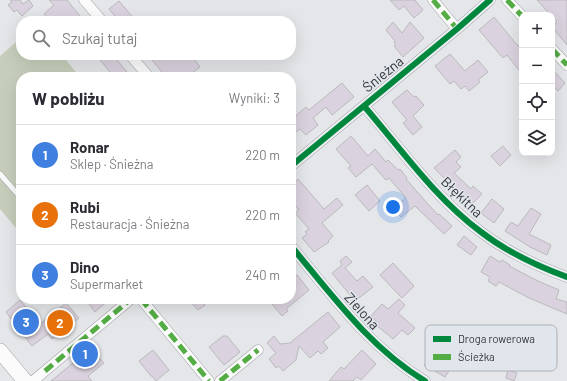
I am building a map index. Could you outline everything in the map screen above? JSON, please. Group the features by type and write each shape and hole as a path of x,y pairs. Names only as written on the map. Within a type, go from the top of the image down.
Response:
{"street":[{"path":"84,0 98,16"},
{"path":"433,0 457,29"},
{"name":"Śnieżna","path":"296,162 490,0"},
{"path":"507,0 519,13"},
{"path":"555,52 567,65"},
{"path":"134,60 145,72"},
{"name":"Błękitna","path":"364,106 439,195 457,212 482,232 523,258 542,268 567,277"},
{"name":"Zielona","path":"296,252 360,327 399,364 424,381"},
{"path":"33,381 125,304"},
{"path":"145,304 209,381"},
{"path":"220,381 258,350"},
{"path":"0,351 24,381"}],"lane":[{"path":"0,174 16,192"}],"green space":[{"path":"16,42 16,60 66,60 76,72 16,72 16,228 0,209 0,56"}],"building":[{"path":"10,0 20,0 23,4 29,0 33,6 22,16 17,10 14,12 8,5 12,2"},
{"path":"49,0 67,0 80,16 46,16 44,14 54,5"},
{"path":"390,0 415,0 423,10 414,18 404,6 399,10"},
{"path":"537,0 567,0 567,45 555,31 555,24 557,22 555,20 555,12 548,12"},
{"path":"119,1 132,16 115,16 109,9"},
{"path":"494,17 518,46 519,45 519,70 507,55 503,58 479,30"},
{"path":"393,22 402,33 410,22 424,38 403,57 394,46 396,45 394,42 395,41 386,30"},
{"path":"450,54 465,71 478,60 488,72 478,80 480,82 469,91 465,86 461,89 454,81 450,84 435,66"},
{"path":"100,60 117,60 127,72 110,72"},
{"path":"152,60 195,60 200,67 194,72 162,72"},
{"path":"555,72 565,83 558,91 555,88"},
{"path":"342,83 354,97 332,115 326,107 313,118 318,125 306,135 300,129 296,132 296,116 306,107 309,110"},
{"path":"407,90 414,97 416,96 424,105 413,116 422,127 413,135 403,123 407,120 392,102"},
{"path":"351,136 368,156 375,149 386,162 388,160 398,170 400,169 407,178 406,179 427,203 438,215 439,214 452,226 444,234 415,206 401,217 394,208 406,198 389,178 386,180 372,164 356,177 348,168 351,166 336,149"},
{"path":"503,146 511,155 500,166 491,156"},
{"path":"455,150 461,157 456,162 461,167 454,173 471,189 473,186 482,194 471,205 434,168"},
{"path":"298,179 324,209 337,198 343,205 322,223 333,236 328,241 329,242 314,252 302,238 307,234 305,232 309,229 296,214 299,210 296,207 296,181"},
{"path":"367,185 380,201 369,211 355,195"},
{"path":"492,199 504,209 494,223 481,213"},
{"path":"531,208 541,214 529,234 551,245 547,255 530,247 505,231 511,222 518,226"},
{"path":"464,236 477,247 471,255 457,245"},
{"path":"346,256 352,262 345,268 357,281 363,276 373,287 355,301 332,273 342,265 340,261"},
{"path":"490,256 500,262 502,260 510,265 509,266 559,290 556,299 567,302 567,314 529,298 499,282 496,286 488,281 490,277 481,272"},
{"path":"393,263 414,286 402,298 380,275"},
{"path":"297,275 309,290 296,301"},
{"path":"399,299 405,305 398,313 415,328 408,335 402,330 393,339 375,324 377,322 371,316 382,304 388,309"},
{"path":"16,303 23,304 40,324 65,304 67,304 79,318 52,339 48,334 32,346 6,312"},
{"path":"89,304 104,304 95,312"},
{"path":"193,304 204,304 205,305 198,310"},
{"path":"272,304 292,304 286,309 288,311 282,316"},
{"path":"328,312 340,327 323,342 328,348 321,354 318,351 310,358 299,346 296,360 283,371 279,366 276,368 269,359 276,353 267,343 274,336 280,344 290,343"},
{"path":"223,336 227,336 240,352 224,365 209,347"},
{"path":"89,347 104,363 88,376 92,381 51,381 79,358 78,356"},
{"path":"153,350 169,370 156,381 139,361"},
{"path":"362,350 376,364 361,380 357,377 353,381 329,381 341,367 344,369"},
{"path":"434,371 449,371 445,377"},
{"path":"508,371 517,373 514,381 506,378"}],"marked path":[{"path":"433,0 457,29"},
{"path":"507,0 519,13"},
{"path":"555,52 567,65"},
{"path":"45,371 125,304"},
{"path":"145,304 209,381"},
{"path":"220,381 258,350"}],"cycle path":[{"path":"296,162 490,0"},
{"path":"364,106 434,189 464,219 512,252 533,263 567,277"},
{"path":"296,252 337,302 369,337 405,368 425,381"}],"place":[{"name":"Dino","path":"26,322"},
{"name":"Rubi","path":"60,323"},
{"name":"Ronar","path":"85,354"}]}
